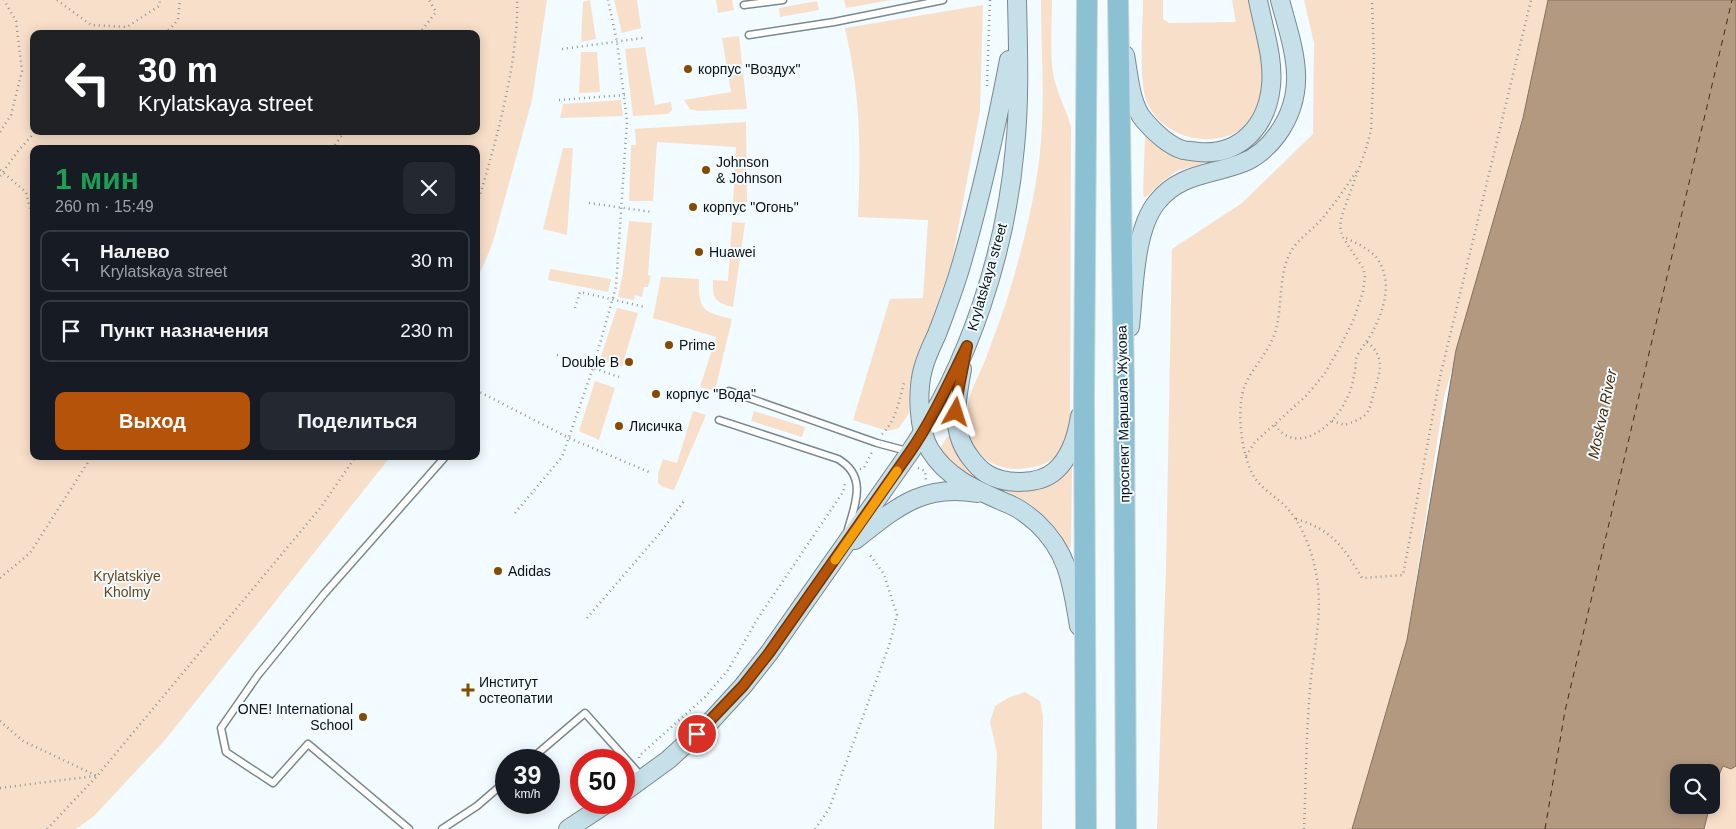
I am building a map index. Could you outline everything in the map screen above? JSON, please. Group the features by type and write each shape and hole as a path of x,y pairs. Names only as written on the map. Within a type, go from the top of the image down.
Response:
{"main road":[{"name":"Krylatskaya street","path":"635,784 668,760 711,720 743,686 769,653 923,433 967,346 985,295 1010,186 1015,147 1017,0"},
{"path":"1086,0 1084,396 1086,829"},
{"name":"проспект Маршала Жукова","path":"1118,0 1124,387 1126,829"},
{"path":"1118,21 1135,105 1143,120 1168,142 1183,150 1220,152 1240,144 1256,128 1267,108 1271,86 1271,62 1258,0"},
{"path":"1124,387 1139,244 1146,222 1157,201 1172,188 1188,178 1244,163 1270,146 1283,127 1291,110 1297,88 1296,62 1280,0"},
{"path":"1017,19 1005,84 977,206 962,263 946,311 923,369 920,405 923,433 930,450 939,461 966,486 1015,506 1030,516 1056,545 1066,563 1071,582 1084,658"},
{"path":"967,346 958,392 956,412 958,430 961,442 967,453 986,474 1002,479 1027,481 1042,479 1054,472 1064,462 1071,450 1084,396"},
{"path":"842,549 900,506 915,498 951,491 985,495"},
{"path":"568,829 590,814"}],"lane":[{"path":"744,5 784,0"},
{"path":"749,35 834,22 943,0"},
{"path":"728,391 877,443 910,452"},
{"path":"719,420 838,459 848,465 854,472 857,485 857,499 842,549"},
{"path":"410,829 308,744 272,783 226,752 221,728 258,675 324,594 442,460"},
{"path":"543,749 585,713 643,778"},
{"path":"442,829 477,806 495,790"}],"path":[{"path":"0,132 11,115 22,71 16,21 4,0"},
{"path":"57,0 91,25 127,26 159,6 160,0"},
{"path":"169,30 178,20 180,0"},
{"path":"422,30 436,12 429,0"},
{"path":"480,195 508,90 518,19 516,0"},
{"path":"515,513 562,457 593,368 616,287 627,120 617,42 608,0"},
{"path":"987,89 990,0"},
{"path":"1246,456 1255,442 1307,395 1325,373 1340,347 1361,299 1365,284 1363,268 1342,236 1340,226 1342,215 1365,152 1372,122 1374,62 1372,0"},
{"path":"1296,519 1308,522 1332,536 1350,557 1362,578 1403,575 1440,377 1531,0"},
{"path":"562,49 643,38"},
{"path":"559,100 625,95"},
{"path":"30,208 26,192 1,173 32,135"},
{"path":"1304,829 1306,730 1320,595 1311,554 1296,519 1251,473 1241,435 1240,415 1245,385 1267,351 1274,335 1287,260 1293,248 1328,212 1358,169"},
{"path":"589,203 652,212"},
{"path":"1275,425 1279,431 1290,437 1302,438 1316,434 1332,421 1346,401 1355,374 1356,359 1380,317 1386,297 1386,281 1375,257 1366,249 1342,236"},
{"path":"575,308 580,292 645,307"},
{"path":"1332,421 1344,425 1368,412 1380,372 1380,359 1374,347 1367,342"},
{"path":"557,355 619,378"},
{"path":"643,778 639,756 705,697 728,670 758,618 844,492 844,475 864,468 882,433 890,427 904,380"},
{"path":"480,392 569,438 649,472"},
{"path":"0,578 30,553 89,460"},
{"path":"47,829 97,776 322,507 353,460"},
{"path":"587,618 660,533 684,501"},
{"path":"815,829 829,809 890,643 897,615 884,574 870,555"},
{"path":"0,721 23,741 97,776"},
{"path":"0,788 97,776"}],"green space":[{"name":"Krylatskiye Kholmy","path":"0,0 547,0 532,100 492,245 480,273 480,145 30,145 30,460 388,460 165,740 94,816 76,829 0,829"},
{"path":"590,0 596,39 581,42 583,2"},
{"path":"614,0 637,0 641,28 622,33"},
{"path":"716,0 732,0 734,10 718,13"},
{"path":"844,0 891,0 846,8"},
{"path":"1041,0 1052,0 1051,54 1053,74 1071,127 1070,427 1060,451 1052,459 1034,467 1014,469 991,463 975,448 967,425 967,412 972,391 998,325 1016,269 1033,198 1039,162 1042,125"},
{"path":"1143,0 1163,0 1163,19 1169,23 1236,22 1232,0 1252,0 1262,51 1263,90 1261,102 1252,119 1239,131 1223,137 1205,139 1187,136 1171,129 1157,118 1144,93 1142,52"},
{"path":"1304,0 1548,0 1523,118 1444,397 1407,640 1352,829 1157,829 1166,568 1172,249 1242,203 1313,134 1314,43"},
{"path":"817,1 819,10 780,17 779,8"},
{"path":"983,5 980,111 952,261 911,379 909,413 899,428 888,431 853,420 890,299 923,298 928,220 858,217 859,125 856,88 845,28"},
{"path":"739,36 747,109 698,111 690,109 684,100 731,92 722,38"},
{"path":"645,47 655,105 671,102 672,110 668,114 633,116 625,49"},
{"path":"581,52 597,52 600,92 579,93"},
{"path":"621,100 623,116 560,118 563,104"},
{"path":"746,122 747,202 733,202 736,147 657,142 653,201 629,201 631,145 636,145 635,129"},
{"path":"1145,136 1212,161 1177,171 1144,197"},
{"path":"563,148 573,148 567,235 543,229"},
{"path":"629,221 652,223 648,275 651,276 648,287 644,287 642,297 635,295 634,300 618,297"},
{"path":"732,222 745,223 733,307 718,301 713,292 713,280 728,281"},
{"path":"550,269 611,279 608,292 548,280"},
{"path":"661,277 699,279 701,303 704,308 714,314 732,319 715,391 700,387 716,337 653,318"},
{"path":"617,308 638,313 622,367 600,359"},
{"path":"595,381 615,388 599,440 579,431"},
{"path":"693,411 706,415 674,490 663,487 658,483 658,474 663,459 677,463"},
{"path":"754,411 805,427 802,437 751,421"},
{"path":"950,436 964,463 988,481 1072,468 1071,547 1068,548 1059,532 1046,517 1030,504 1011,494 982,483 956,465 940,448 947,437"},
{"path":"1025,692 1040,701 1043,716 1042,829 994,829 997,753 990,722 995,706 1008,698"},
{"path":"1723,766 1731,769 1736,766 1736,829 1704,829 1708,814 1720,814 1720,772"}],"water":[{"name":"Moskva River","path":"1548,0 1736,0 1736,766 1731,769 1723,766 1720,772 1720,764 1670,764 1670,814 1708,814 1704,829 1352,829 1407,640 1456,350 1523,118"}],"ferry route":[{"path":"1545,829 1565,711 1732,0"}],"slow traffic":[{"path":"835,560 897,471"}],"place":[{"name":"корпус \"Воздух\"","path":"688,69"},
{"name":"Johnson & Johnson","path":"706,170"},
{"name":"корпус \"Огонь\"","path":"693,207"},
{"name":"Huawei","path":"699,252"},
{"name":"Prime","path":"669,345"},
{"name":"Double B","path":"629,362"},
{"name":"корпус \"Вода\"","path":"656,394"},
{"name":"Лисичка","path":"619,426"},
{"name":"Adidas","path":"498,571"},
{"name":"Институт остеопатии","path":"468,690"},
{"name":"ONE! International School","path":"363,717"}],"route":[{"path":"697,734 743,686 769,653 910,452 923,433 967,346 956,412"}]}
